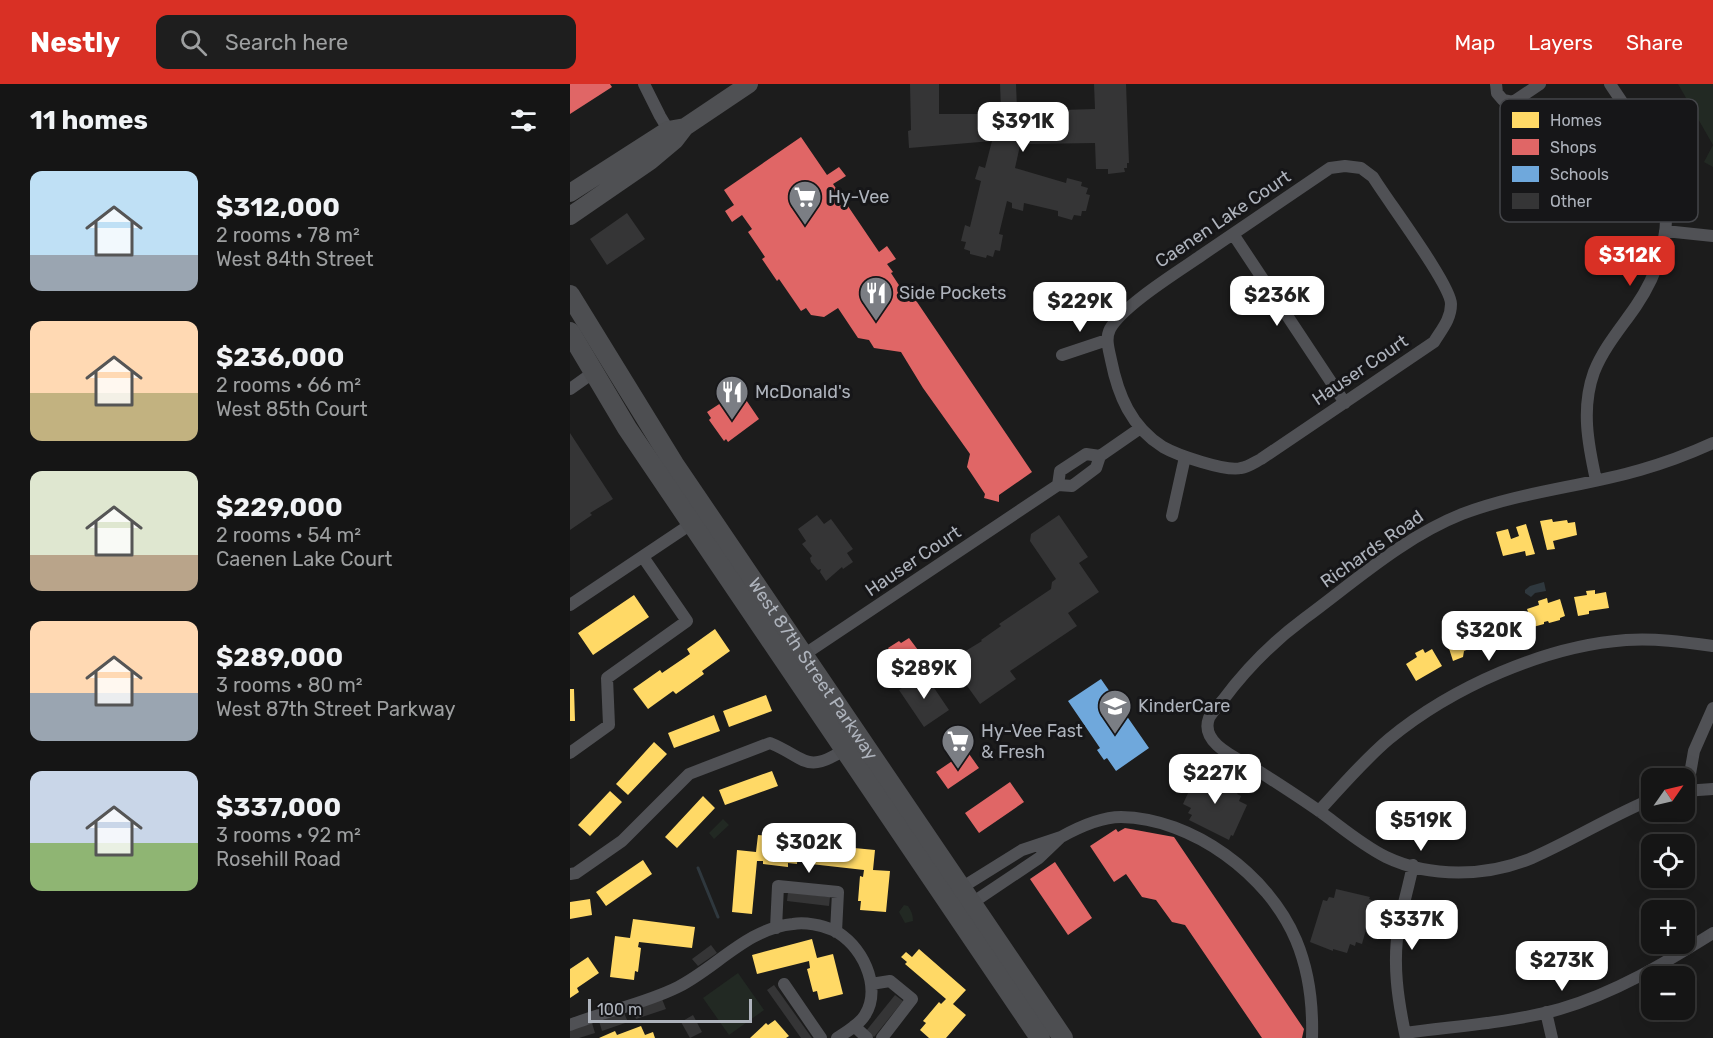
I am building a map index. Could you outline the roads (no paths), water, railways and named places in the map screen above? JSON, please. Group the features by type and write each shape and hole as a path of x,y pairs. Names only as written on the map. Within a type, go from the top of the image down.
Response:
{"main road":[{"path":"570,193 676,132 749,84"},
{"path":"570,216 650,161 676,132"},
{"name":"West 87th Street Parkway","path":"570,295 674,464 967,896 1044,1034"},
{"name":"West 87th Street Parkway","path":"570,332 627,428 691,524 889,816 1044,1034"},
{"path":"889,816 901,819 950,892 960,899 967,896"}],"street":[{"path":"644,84 648,95 676,132"},
{"path":"1496,84 1497,93 1502,99"},
{"path":"1518,99 1540,84"},
{"path":"1610,84 1619,99"},
{"name":"Caenen Lake Court","path":"1107,340 1117,320 1142,298 1330,168 1345,166 1360,168 1373,177 1443,282 1451,301 1449,319"},
{"path":"1596,480 1588,442 1586,418 1593,373 1603,351 1649,286 1662,254 1665,222"},
{"path":"1665,231 1713,236"},
{"path":"1233,234 1345,403"},
{"name":"Hauser Court","path":"787,666 1058,485 1072,486 1096,468 1100,456 1139,429 1170,451 1185,457 1231,469 1241,468 1261,459 1434,342 1449,319"},
{"path":"1062,355 1107,340 1121,398 1139,429"},
{"path":"570,389 594,372"},
{"name":"Richards Road","path":"1319,811 1212,741 1207,732 1210,717 1230,690 1266,651 1294,627 1400,548 1429,530 1481,508 1522,496 1668,462 1713,443"},
{"name":"Hauser Court","path":"1058,485 1060,471 1086,454 1100,456"},
{"path":"1172,516 1185,457"},
{"path":"570,605 691,524"},
{"path":"570,753 609,725 607,678 687,621 643,557"},
{"path":"1641,804 1531,858 1504,867 1476,872 1451,873 1435,871 1389,858 1370,848 1319,811 1358,768 1417,718 1464,690 1515,667 1561,652 1626,640 1660,640 1713,646"},
{"path":"1691,768 1694,751 1713,708"},
{"path":"570,874 576,873 622,841 689,774 770,743 810,763 820,763 844,750"},
{"path":"1695,790 1713,789"},
{"path":"967,896 1022,850 1060,837 1087,824 1119,817 1133,818 1177,829 1209,844 1236,863 1277,907 1296,939 1308,980 1312,1013 1311,1038"},
{"path":"967,896 1039,858 1060,837"},
{"path":"1413,865 1399,927 1396,958 1397,990 1405,1035 1512,1019 1562,1008 1626,982 1670,960 1713,933"},
{"path":"776,928 778,886 838,892 836,932"},
{"path":"570,1025 677,987 750,939 776,928 805,923 836,932 851,944 867,969 871,984 868,1010 864,1017 837,1038"},
{"path":"871,984 890,981 912,999 882,1038"},
{"path":"784,984 821,1038"},
{"path":"1546,1012 1552,1038"},
{"path":"854,1026 867,1038"}],"waterway":[{"path":"698,868 718,917"}],"place":[{"name":"Hy-Vee","path":"805,226"},
{"name":"Side Pockets","path":"876,322"},
{"name":"McDonald's","path":"732,421"},
{"name":"KinderCare","path":"1115,735"},
{"name":"Hy-Vee Fast & Fresh","path":"958,770"}]}
